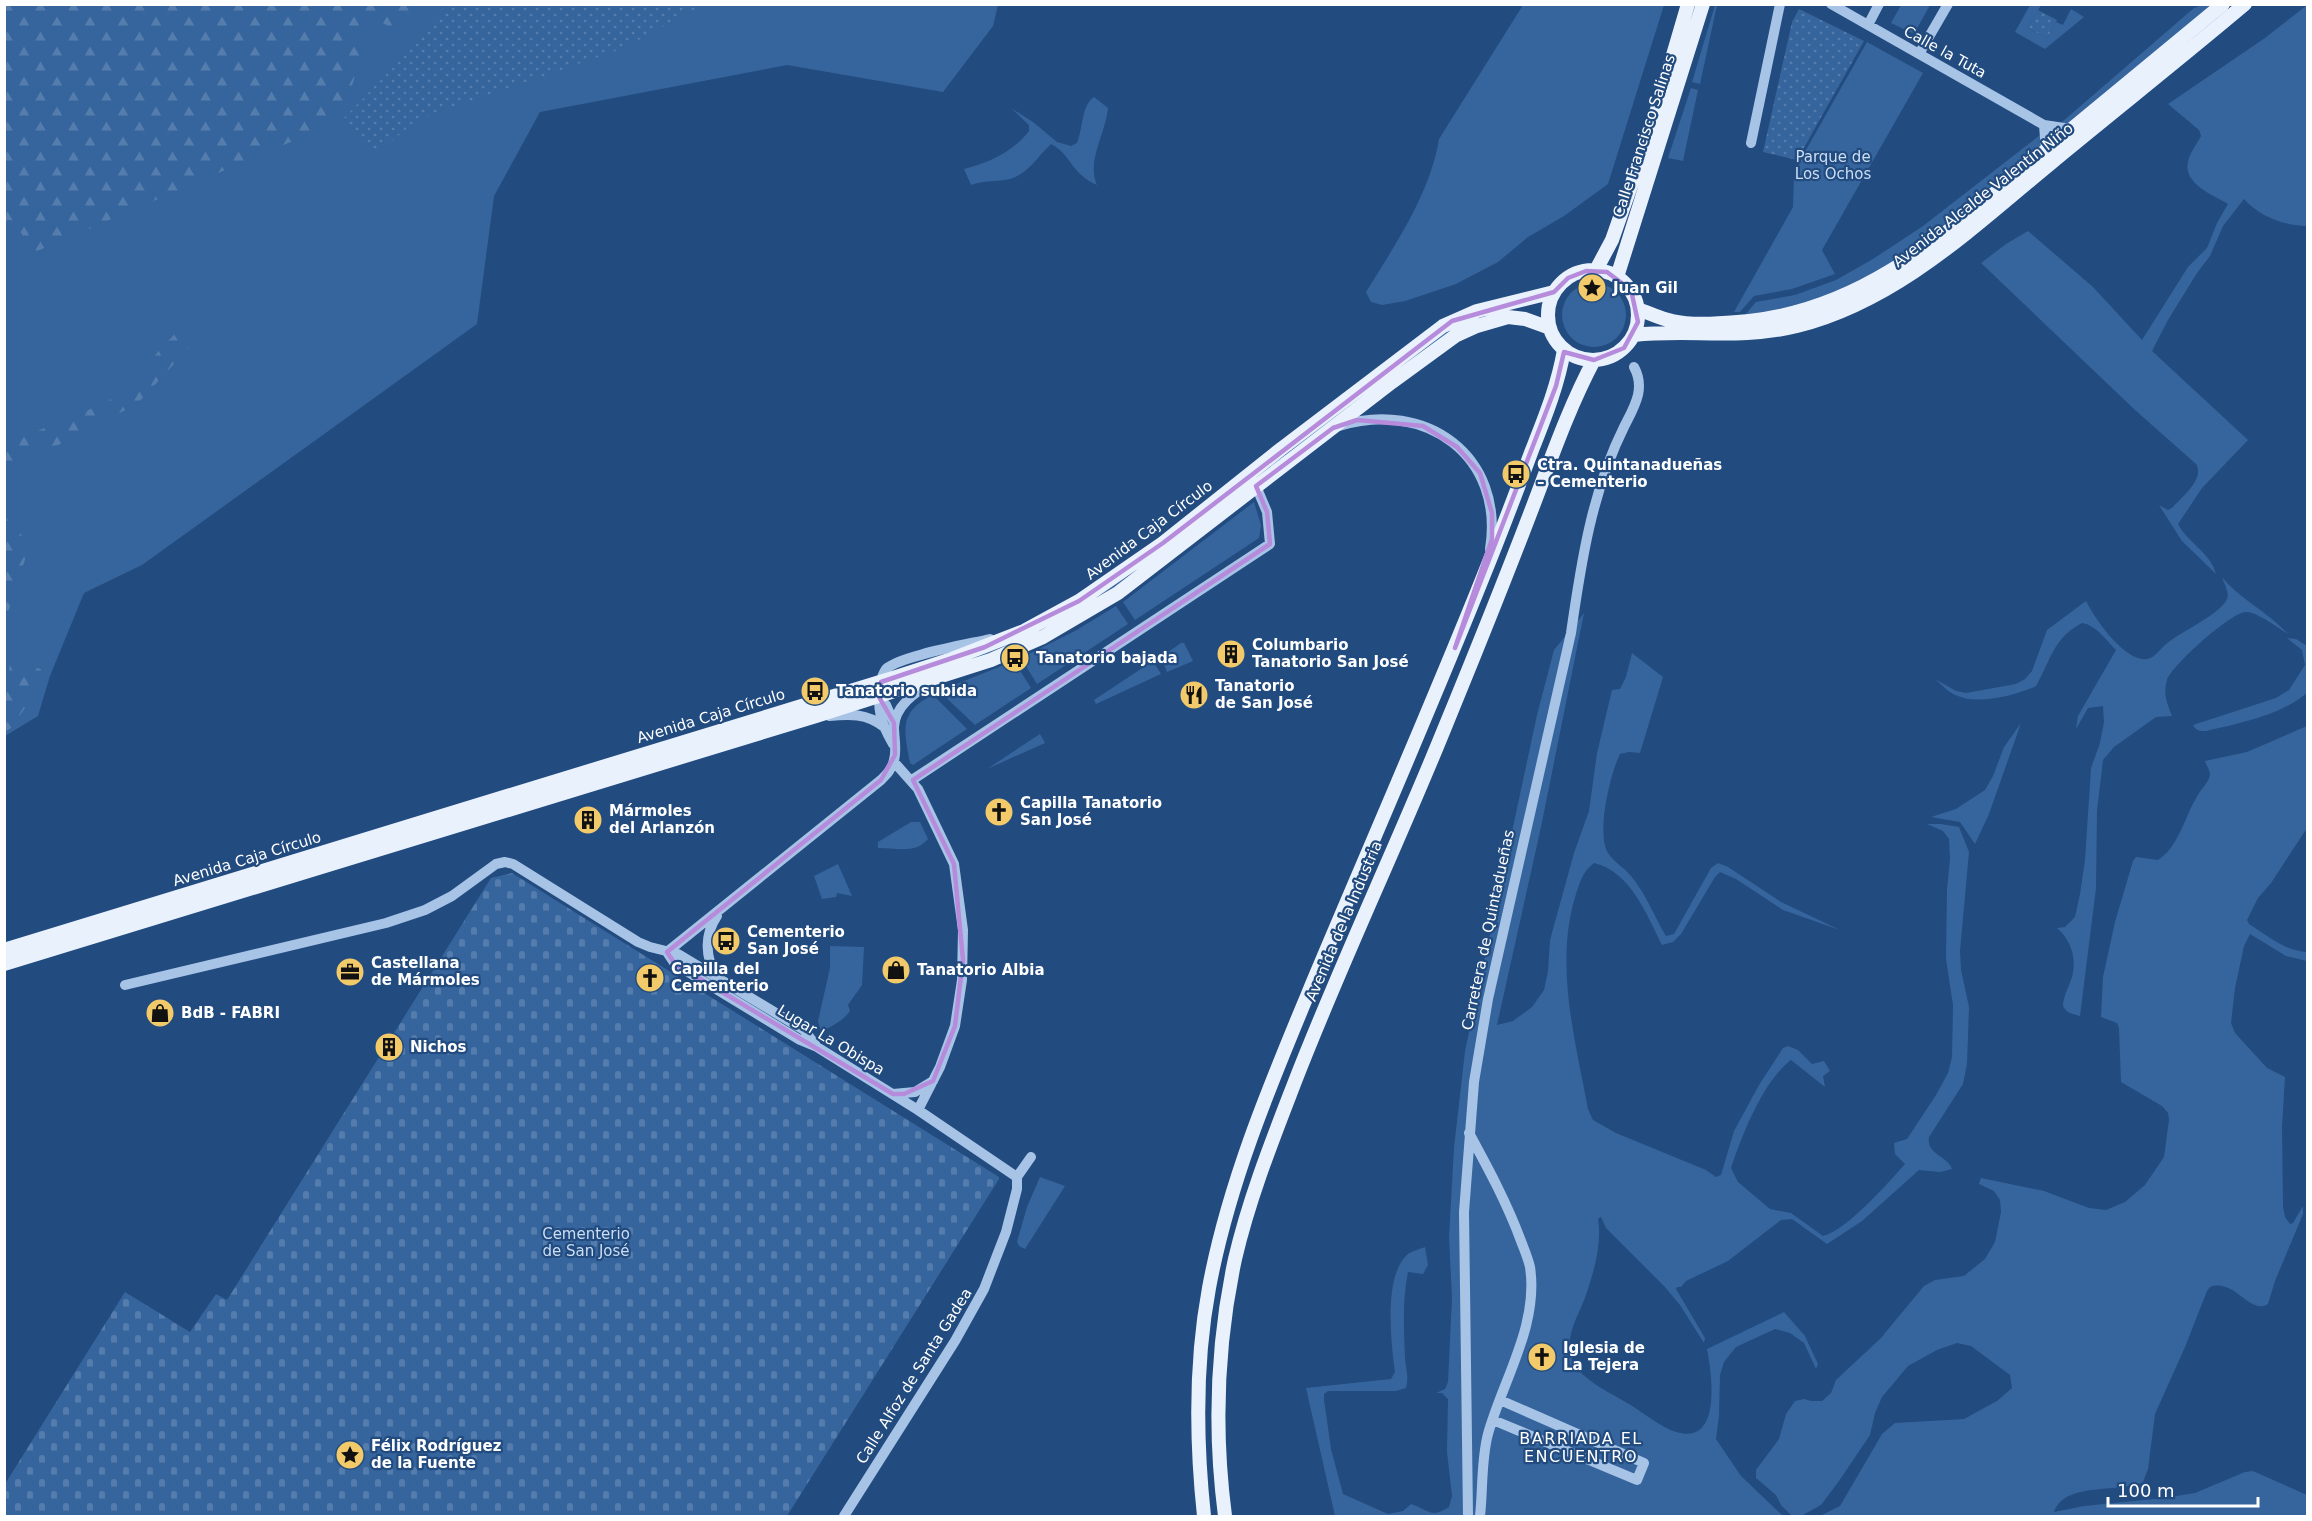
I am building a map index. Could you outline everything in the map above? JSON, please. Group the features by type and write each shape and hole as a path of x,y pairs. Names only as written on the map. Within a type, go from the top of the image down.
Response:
{"main road":[{"name":"Calle Francisco Salinas","path":"1596,270 1612,240 1654,120 1688,4"},
{"name":"Calle Francisco Salinas","path":"1617,277 1702,4"},
{"name":"Avenida Alcalde Valentín Niño","path":"1638,309 1671,321 1729,322 1788,315 1832,301 1874,282 1903,264 2223,4"},
{"name":"Avenida Alcalde Valentín Niño","path":"1634,335 1655,333 1743,335 1779,331 1843,312 1885,291 1922,267 1985,218 2245,4"},
{"path":"1596,270 1617,277 1631,290 1638,309 1638,322 1634,335 1617,353 1594,360 1573,356 1564,350 1550,328 1549,304 1554,292 1568,278 1577,273 1596,270"},
{"name":"Avenida Caja Círculo","path":"4,950 881,682 949,660 1024,631 1062,612 1132,566 1443,326 1477,311 1554,292"},
{"name":"Avenida Caja Círculo","path":"4,963 972,667 1042,637 1098,606 1158,564 1256,486 1449,340 1467,331 1508,317 1519,318 1550,328"},
{"name":"Avenida de la Industria","path":"1204,1516 1199,1429 1201,1359 1209,1288 1229,1205 1254,1132 1300,1014 1507,519 1556,386 1564,350"},
{"name":"Avenida de la Industria","path":"1226,1516 1219,1451 1220,1375 1230,1290 1247,1214 1272,1141 1311,1041 1442,735 1577,393 1594,360"}],"street":[{"path":"1751,142 1780,4"},
{"name":"Calle la Tuta","path":"1832,4 2044,125 2071,129"},
{"path":"1868,25 1879,4"},
{"path":"1919,54 1948,4"},
{"path":"2044,125 2046,150"},
{"name":"Carretera de Quintadueñas","path":"1468,1516 1464,1212 1476,1067 1488,999 1571,633 1580,571 1608,459 1640,392 1639,377 1634,367"},
{"name":"Avenida de la Industria","path":"1333,428 1367,419 1414,423 1435,432 1457,447 1479,473 1489,494 1492,513 1490,554 1455,648"},
{"path":"912,780 1270,544 1267,512 1256,486"},
{"path":"889,725 906,702 921,689 972,667"},
{"path":"879,697 881,682"},
{"path":"667,952 873,788 890,770 894,762 895,747 886,705 867,686"},
{"path":"816,716 862,716 889,725"},
{"path":"894,762 912,780 954,864 963,930 963,970 958,1010 947,1049 918,1110"},
{"name":"Lugar La Obispa","path":"125,985 346,934 395,920 425,910 452,896 496,864 505,862 513,864 638,942 667,952 675,964 893,1094 1017,1177"},
{"path":"717,977 710,960 708,942 709,931 720,911"},
{"path":"667,952 678,954 804,1030 817,1047"},
{"path":"893,1094 915,1092 933,1081"},
{"path":"1469,1133 1517,1229 1530,1265 1532,1292 1528,1314 1485,1445 1480,1516"},
{"path":"1017,1177 1031,1157"},
{"name":"Calle Alfoz de Santa Gadea","path":"844,1516 955,1341 984,1289 1006,1232 1017,1190 1017,1177"},
{"path":"1493,1420 1637,1480 1644,1463 1500,1400"}],"highlighted area":[{"path":"1586,271 1607,272 1631,290 1638,322 1624,348 1594,360 1564,352 1556,386 1455,648 1492,539 1492,513 1480,473 1457,447 1423,426 1357,420 1333,428 1256,486 1267,512 1270,544 913,780 954,864 963,960 955,1026 940,1067 933,1081 904,1094 893,1094 800,1040 675,964 667,952 881,780 895,755 894,723 879,697 881,682 985,647 1079,601 1163,543 1452,321 1554,292 1568,278"}],"green space":[{"path":"5,4 425,5 409,26 398,32 371,16 364,26 360,60 346,105 316,131 35,252 27,246 16,221 8,220 5,223"},
{"path":"5,5 998,5 993,26 943,92 787,65 540,112 494,196 477,324 142,565 84,593 50,676 38,716 5,736"},
{"path":"445,5 702,5 624,48 415,121 376,155 344,118 419,41"},
{"path":"1523,5 1664,5 1608,184 1564,216 1528,237 1498,262 1456,284 1405,301 1382,305 1371,302 1366,292 1420,199 1428,180 1439,139"},
{"path":"1715,5 1717,5 1700,84 1692,82"},
{"path":"1901,5 1930,5 1915,32 1912,33 1891,23"},
{"path":"2030,5 2041,5 2028,28 2047,38 2056,22 2063,25 2071,9 2084,17 2045,49 2015,32"},
{"path":"2202,5 2215,5 2068,126 2062,122 2194,8"},
{"path":"2307,5 2307,226 2272,219 2244,199 2223,226 2210,256 2168,320 2152,351 2248,440 2202,488 2178,524 2209,560 2216,574 2182,541 2159,505 2168,510 2187,493 2197,476 2196,464 2134,409 1981,263 2028,231 2093,287 2142,340 2188,267 2207,248 2228,204 2207,193 2190,177 2189,158 2201,136 2199,130 2168,104 2265,38"},
{"path":"1799,9 1864,41 1797,160 1763,152 1792,22"},
{"path":"2038,10 2057,20 2047,38 2028,28"},
{"name":"Parque de Los Ochos","path":"1867,42 1923,73 1822,250 1835,274 1792,289 1754,296 1740,312 1734,312 1793,207 1794,176 1802,157"},
{"path":"1691,88 1698,90 1683,161 1668,158"},
{"path":"1094,97 1108,108 1095,157 1094,176 1097,185 1076,170 1063,153 1051,144 1016,177 971,185 964,169 1008,151 1029,131 1029,125 1011,108 1033,122 1057,142 1071,146 1077,143 1084,112"},
{"path":"2040,135 2042,144 1916,247 1860,283 1801,305 1745,315 1756,302 1795,295 1836,280 1873,259 1923,226"},
{"path":"1588,283 1600,283 1617,292 1624,303 1626,315 1624,327 1617,338 1600,347 1588,347 1576,342 1567,333 1562,321 1562,309 1567,297 1576,288"},
{"path":"1495,312 1125,580 1058,623 1012,646 961,665 887,686 997,648 1272,463 1440,335 1457,325"},
{"path":"183,326 196,340 138,403 66,442 5,464 5,443 74,417 122,394 137,380 160,349"},
{"path":"1254,502 1261,525 1259,538 1135,620 1123,602"},
{"path":"5,517 30,544 5,622"},
{"path":"2222,577 2288,634 2262,617 2247,612 2229,620 2203,640 2171,673 2165,690 2172,716 2156,717 2114,747 2103,760 2097,811 2096,888 2080,1016 2072,1014 2063,1005 2072,977 2074,963 2072,950 2066,938 2057,928 2065,927 2075,917 2080,894 2085,860 2091,768 2100,743 2104,722 2103,706 2088,708 2076,729 2078,716 2116,650 2096,630 2082,623 2072,629 2059,643 2036,686 1997,698 1976,700 1966,699 1952,693 1935,679 1956,691 1966,693 2016,684 2032,671 2047,630 2086,601 2117,644 2134,656 2142,659 2149,658 2171,640 2223,605 2228,594"},
{"path":"1116,606 1128,624 1037,684 1021,658 1075,631"},
{"path":"1584,613 1541,827 1497,1025 1513,1021 1532,1007 1544,990 1550,940 1574,853 1589,811 1597,753 1612,690 1620,689 1626,677 1632,653 1663,677 1640,753 1620,754 1616,763 1606,801 1604,839 1608,853 1636,883 1666,936 1674,934 1711,868 1718,863 1728,867 1781,902 1840,930 1783,910 1736,879 1720,872 1681,934 1673,942 1662,945 1636,896 1618,875 1594,863 1590,866 1576,894 1570,920 1567,974 1573,1029 1588,1109 1593,1120 1616,1133 1706,1170 1716,1177 1721,1175 1734,1131 1759,1085 1783,1048 1788,1046 1798,1050 1812,1064 1824,1061 1830,1071 1823,1076 1825,1087 1791,1060 1771,1081 1763,1095 1747,1125 1731,1168 1738,1182 1770,1209 1791,1213 1823,1236 1833,1232 1855,1216 1905,1164 1895,1154 1894,1143 1907,1139 1936,1095 1948,1073 1952,1057 1953,1005 1946,959 1949,839 1943,831 1927,824 1941,824 1959,827 1969,852 1960,951 1961,970 1969,1007 1967,1064 1963,1084 1929,1137 1931,1148 1952,1169 1940,1172 1919,1170 1862,1221 1827,1244 1792,1219 1781,1220 1728,1261 1686,1281 1681,1287 1677,1287 1676,1289 1705,1338 1704,1343 1680,1305 1664,1286 1606,1228 1601,1217 1598,1219 1599,1238 1594,1267 1569,1343 1572,1360 1589,1380 1664,1427 1676,1432 1691,1434 1701,1429 1707,1419 1712,1390 1707,1349 1784,1312 1805,1336 1818,1364 1816,1369 1804,1343 1790,1333 1775,1329 1736,1347 1724,1362 1720,1375 1716,1439 1741,1476 1783,1516 1335,1516 1306,1388 1391,1379 1395,1372 1391,1310 1395,1277 1400,1264 1408,1254 1425,1247 1428,1265 1423,1274 1408,1272 1406,1283 1404,1316 1406,1388 1396,1391 1328,1391 1324,1394 1324,1400 1331,1449 1343,1494 1388,1514 1403,1511 1411,1504 1434,1513 1449,1507 1452,1496 1447,1452 1448,1399 1442,1393 1436,1393 1445,1389 1448,1382 1452,1298 1449,1237 1454,1148 1465,1051 1537,715 1554,650"},
{"path":"2287,638 2296,639 2307,646 2307,693 2284,708 2259,718 2206,731 2195,728 2193,725 2276,698 2289,690 2305,665 2302,650"},
{"path":"1184,643 1193,661 1167,672 1161,657"},
{"path":"1014,661 1031,688 975,725 939,691"},
{"path":"1153,661 1161,674 1096,704 1094,700"},
{"path":"10,663 41,669 36,692 11,728 5,732 5,700"},
{"path":"933,695 967,729 913,765 910,763 908,751 906,723 914,708"},
{"path":"2021,723 1989,814 1975,844 1960,822 1931,817 1956,809 1985,790 2004,747"},
{"path":"2307,726 2307,828 2271,883 2258,898 2247,920 2249,924 2277,942 2291,949 2307,952 2307,961 2286,956 2250,934 2244,946 2235,988 2231,1023 2235,1033 2267,1068 2285,1077 2282,1126 2283,1207 2285,1217 2290,1224 2293,1223 2303,1206 2303,1214 2275,1281 2268,1304 2255,1305 2235,1292 2219,1286 2210,1287 2207,1291 2155,1414 2148,1469 2143,1482 2080,1492 2060,1502 2054,1512 2084,1506 2195,1493 2245,1472 2253,1471 2307,1495 2307,1516 1820,1516 1840,1506 1882,1434 1895,1423 1964,1419 1997,1401 2012,1388 2010,1375 1971,1346 1957,1343 1937,1350 1908,1366 1882,1397 1875,1413 1870,1435 1821,1505 1801,1516 1791,1515 1781,1505 1776,1495 1756,1478 1756,1470 1779,1439 1786,1414 1795,1401 1804,1399 1822,1401 1831,1393 1836,1380 1880,1339 1924,1286 1935,1280 1964,1276 1985,1259 1995,1242 2001,1212 2000,1200 1994,1191 1979,1184 1981,1178 2044,1191 2089,1208 2106,1210 2125,1202 2145,1185 2164,1157 2168,1113 2162,1106 2121,1082 2119,1028 2117,1023 2101,1017 2103,977 2115,922 2133,861 2136,857 2158,860 2171,847 2193,803 2209,778 2205,761 2247,752"},
{"path":"1040,734 1045,743 987,769"},
{"path":"911,822 920,822 928,839 923,844 905,849 878,848 878,842"},
{"path":"838,864 852,896 837,893 836,897 822,899 814,876"},
{"name":"Cementerio de San José","path":"512,873 999,1177 787,1516 5,1516 5,1484 125,1292 190,1332 216,1294 227,1300 491,878"},
{"path":"830,946 864,947 862,985 848,1005 850,1011 847,1015 821,1032 818,1021 830,968"},
{"path":"1040,1177 1065,1186 1025,1249 1017,1242 1027,1207"}],"place":[{"name":"Juan Gil","path":"1592,288"},
{"name":"Ctra. Quintanadueñas – Cementerio","path":"1516,474"},
{"name":"Columbario Tanatorio San José","path":"1231,654"},
{"name":"Tanatorio bajada","path":"1015,658"},
{"name":"Tanatorio subida","path":"815,691"},
{"name":"Tanatorio de San José","path":"1194,695"},
{"name":"Capilla Tanatorio San José","path":"999,812"},
{"name":"Mármoles del Arlanzón","path":"588,820"},
{"name":"Cementerio San José","path":"726,941"},
{"name":"Tanatorio Albia","path":"896,970"},
{"name":"Castellana de Mármoles","path":"350,972"},
{"name":"Capilla del Cementerio","path":"650,978"},
{"name":"BdB - FABRI","path":"160,1013"},
{"name":"Nichos","path":"389,1047"},
{"name":"Iglesia de La Tejera","path":"1542,1357"},
{"name":"Félix Rodríguez de la Fuente","path":"350,1455"}],"district":[{"name":"BARRIADA EL ENCUENTRO","path":"1581,1447"}]}
